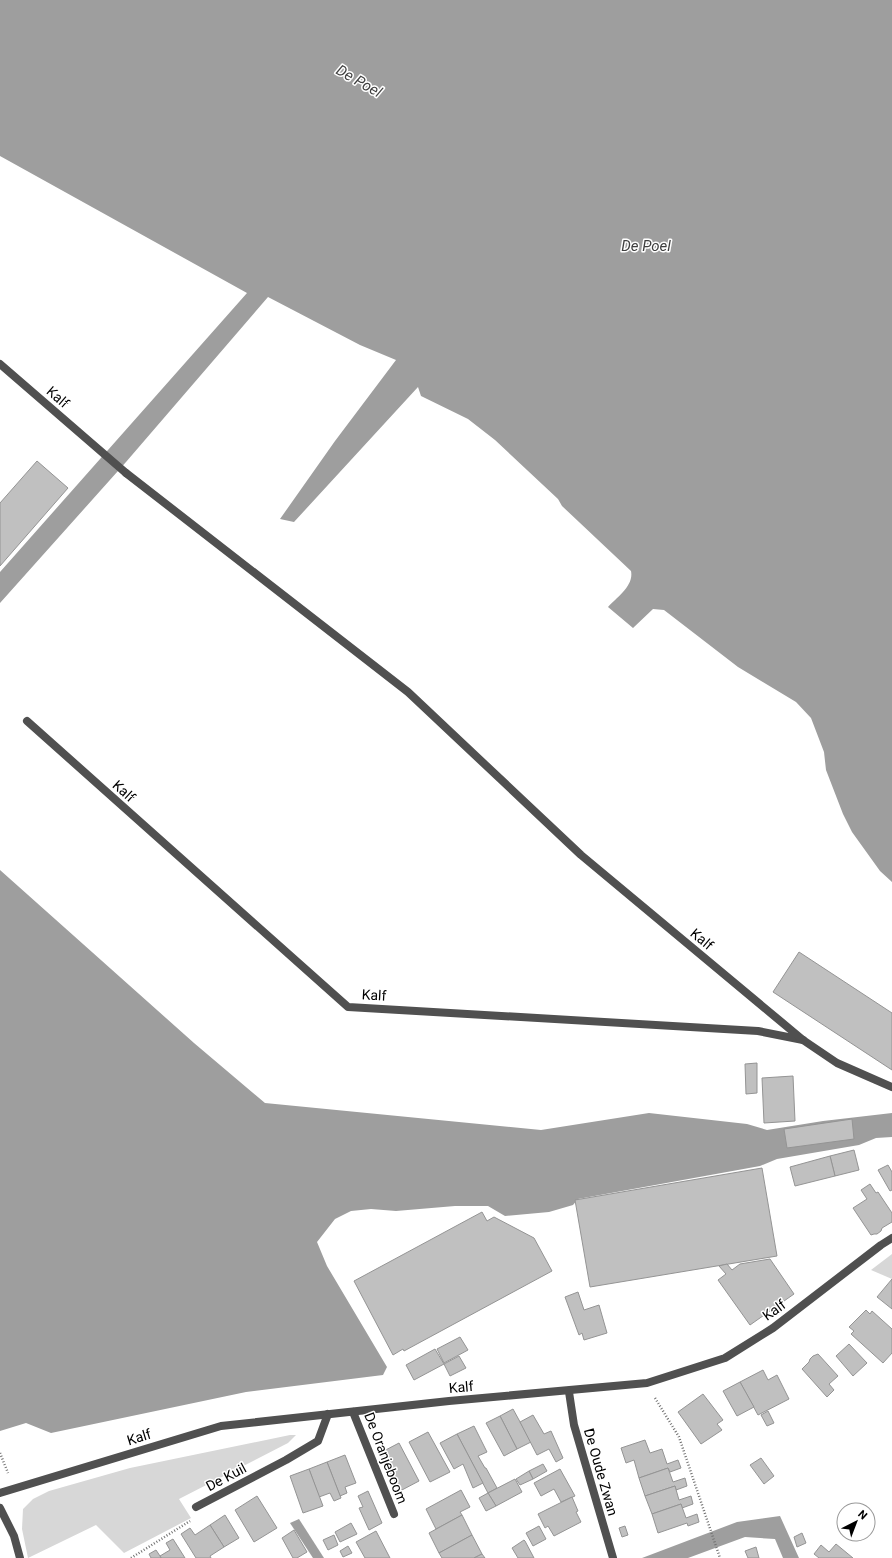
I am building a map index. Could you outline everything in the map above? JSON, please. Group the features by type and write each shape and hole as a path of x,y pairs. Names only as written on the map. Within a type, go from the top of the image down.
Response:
{"street":[{"name":"Kalf","path":"0,364 126,473 408,692 581,855 803,1040 837,1063 892,1087"},
{"name":"Kalf","path":"27,721 348,1007 758,1031 803,1040"},
{"name":"Kalf","path":"0,1493 221,1426 450,1401 568,1392 646,1383 725,1358 773,1328 892,1238"},
{"name":"De Oude Zwan","path":"568,1392 574,1425 613,1558"},
{"name":"De Oranjeboom","path":"353,1412 394,1514"},
{"name":"De Kuil","path":"196,1507 286,1460 318,1441 328,1414"},
{"path":"0,1508 14,1536 20,1558"}],"path":[{"path":"646,1383 679,1437 720,1558"},
{"path":"0,1453 13,1488"},
{"name":"De Kuil","path":"131,1558 193,1519 196,1507"}],"shaded area":[{"path":"892,1254 892,1279 871,1270"},
{"path":"296,1435 288,1443 179,1499 191,1518 124,1553 96,1525 28,1558 22,1529 23,1509 33,1499 49,1491 130,1468"}],"water":[{"name":"De Poel","path":"0,0 892,0 892,882 880,871 852,832 843,814 826,770 824,752 811,718 796,702 738,667 664,610 653,609 633,628 608,607 630,582 631,571 562,506 558,499 495,440 468,419 421,396 418,387 294,522 280,519 335,441 396,360 360,345 268,297 126,462 0,603 0,572 247,293 0,156"},
{"path":"0,870 194,1043 265,1103 541,1130 649,1113 747,1124 767,1130 823,1121 892,1113 892,1137 876,1138 859,1145 777,1159 760,1166 578,1199 573,1205 549,1212 505,1216 488,1206 455,1206 396,1211 371,1209 351,1211 335,1219 317,1242 327,1266 387,1367 383,1375 246,1392 51,1433 26,1423 0,1431"},
{"path":"780,1516 799,1558 783,1558 775,1539 745,1537 688,1558 642,1558 737,1522"},
{"path":"299,1519 324,1558 313,1558 290,1523"}],"building":[{"path":"37,461 68,488 0,566 0,503"},
{"path":"799,952 892,1013 892,1070 773,992"},
{"path":"757,1063 757,1093 746,1094 745,1064"},
{"path":"793,1076 795,1121 764,1123 762,1078"},
{"path":"852,1119 854,1139 787,1148 784,1129"},
{"path":"854,1150 859,1170 835,1176 830,1156"},
{"path":"830,1156 835,1176 795,1186 790,1167"},
{"path":"888,1165 892,1172 892,1190 890,1191 878,1170"},
{"path":"762,1168 777,1256 590,1287 575,1200"},
{"path":"870,1184 876,1193 878,1192 892,1213 892,1222 882,1228 877,1234 871,1235 853,1208 867,1199 861,1190"},
{"path":"482,1212 487,1221 494,1217 534,1238 552,1271 404,1351 403,1349 393,1355 354,1281"},
{"path":"770,1259 794,1294 750,1325 718,1280 726,1274 719,1266 727,1264 732,1270 740,1264"},
{"path":"892,1279 892,1309 877,1297"},
{"path":"578,1292 584,1310 599,1305 607,1333 584,1340 582,1333 579,1335 565,1297"},
{"path":"866,1310 870,1314 872,1311 892,1329 892,1353 883,1363 851,1334 854,1331 849,1327"},
{"path":"460,1337 468,1350 444,1363 437,1349"},
{"path":"849,1344 867,1363 853,1376 836,1356"},
{"path":"435,1349 444,1364 414,1380 406,1365"},
{"path":"818,1354 838,1376 829,1384 834,1390 827,1397 802,1369 813,1356"},
{"path":"459,1356 466,1368 450,1376 444,1364"},
{"path":"763,1370 768,1380 777,1375 789,1399 758,1415 740,1382"},
{"path":"740,1382 754,1407 737,1416 723,1391"},
{"path":"703,1394 723,1420 717,1424 722,1430 701,1444 678,1412"},
{"path":"513,1409 531,1442 517,1449 500,1416"},
{"path":"768,1411 774,1423 767,1426 761,1415"},
{"path":"533,1415 544,1434 551,1431 563,1458 556,1462 549,1449 537,1455 520,1422"},
{"path":"500,1416 517,1449 504,1456 486,1423"},
{"path":"474,1426 487,1452 478,1456 497,1488 488,1493 457,1434"},
{"path":"428,1432 450,1472 430,1482 409,1442"},
{"path":"457,1434 483,1483 473,1488 463,1464 454,1469 440,1443"},
{"path":"645,1440 650,1453 662,1449 667,1464 678,1460 681,1468 670,1472 668,1468 639,1478 634,1460 626,1463 621,1448"},
{"path":"399,1443 419,1481 400,1491 380,1453"},
{"path":"345,1455 356,1483 345,1487 347,1493 340,1496 327,1462"},
{"path":"761,1458 774,1476 764,1484 750,1465"},
{"path":"327,1462 341,1498 334,1501 330,1493 319,1497 309,1469"},
{"path":"543,1464 547,1471 533,1479 529,1471"},
{"path":"668,1468 673,1482 685,1478 687,1486 676,1490 675,1486 645,1496 639,1478"},
{"path":"309,1469 323,1506 303,1513 290,1476"},
{"path":"560,1469 575,1496 561,1502 554,1489 541,1496 534,1483"},
{"path":"529,1471 533,1479 520,1485 516,1479"},
{"path":"515,1479 522,1492 496,1506 488,1493"},
{"path":"675,1486 679,1500 691,1496 693,1504 682,1508 681,1504 652,1514 645,1496"},
{"path":"461,1490 470,1507 460,1512 462,1515 436,1529 426,1509"},
{"path":"368,1491 382,1523 369,1530 359,1508 363,1507 358,1496"},
{"path":"488,1493 496,1506 486,1511 479,1498"},
{"path":"257,1496 277,1528 254,1542 235,1510"},
{"path":"572,1497 578,1511 576,1512 581,1522 554,1536 548,1526 545,1528 538,1514"},
{"path":"681,1504 686,1518 697,1514 699,1522 688,1526 687,1523 658,1533 652,1514"},
{"path":"225,1515 239,1538 224,1547 210,1525"},
{"path":"462,1515 472,1535 439,1553 429,1533"},
{"path":"351,1523 357,1534 340,1542 335,1532"},
{"path":"210,1525 224,1547 210,1556 211,1558 196,1558 181,1534 190,1528 195,1535"},
{"path":"539,1526 546,1539 533,1546 526,1533"},
{"path":"625,1526 628,1535 622,1537 619,1528"},
{"path":"294,1530 307,1552 297,1558 293,1558 282,1538"},
{"path":"376,1531 390,1558 365,1558 356,1542"},
{"path":"802,1533 806,1543 797,1547 794,1537"},
{"path":"334,1535 338,1545 328,1550 323,1540"},
{"path":"472,1535 482,1554 474,1558 442,1558 439,1553"},
{"path":"173,1539 185,1558 161,1558 160,1556 170,1550 166,1543"},
{"path":"524,1540 534,1558 518,1558 512,1548"},
{"path":"836,1544 853,1558 819,1558 814,1554 821,1545 829,1552"},
{"path":"348,1546 352,1553 343,1557 340,1551"},
{"path":"756,1547 759,1558 748,1558 745,1551"},
{"path":"156,1550 161,1558 151,1558 149,1554"},
{"path":"482,1554 485,1558 474,1558"}]}
